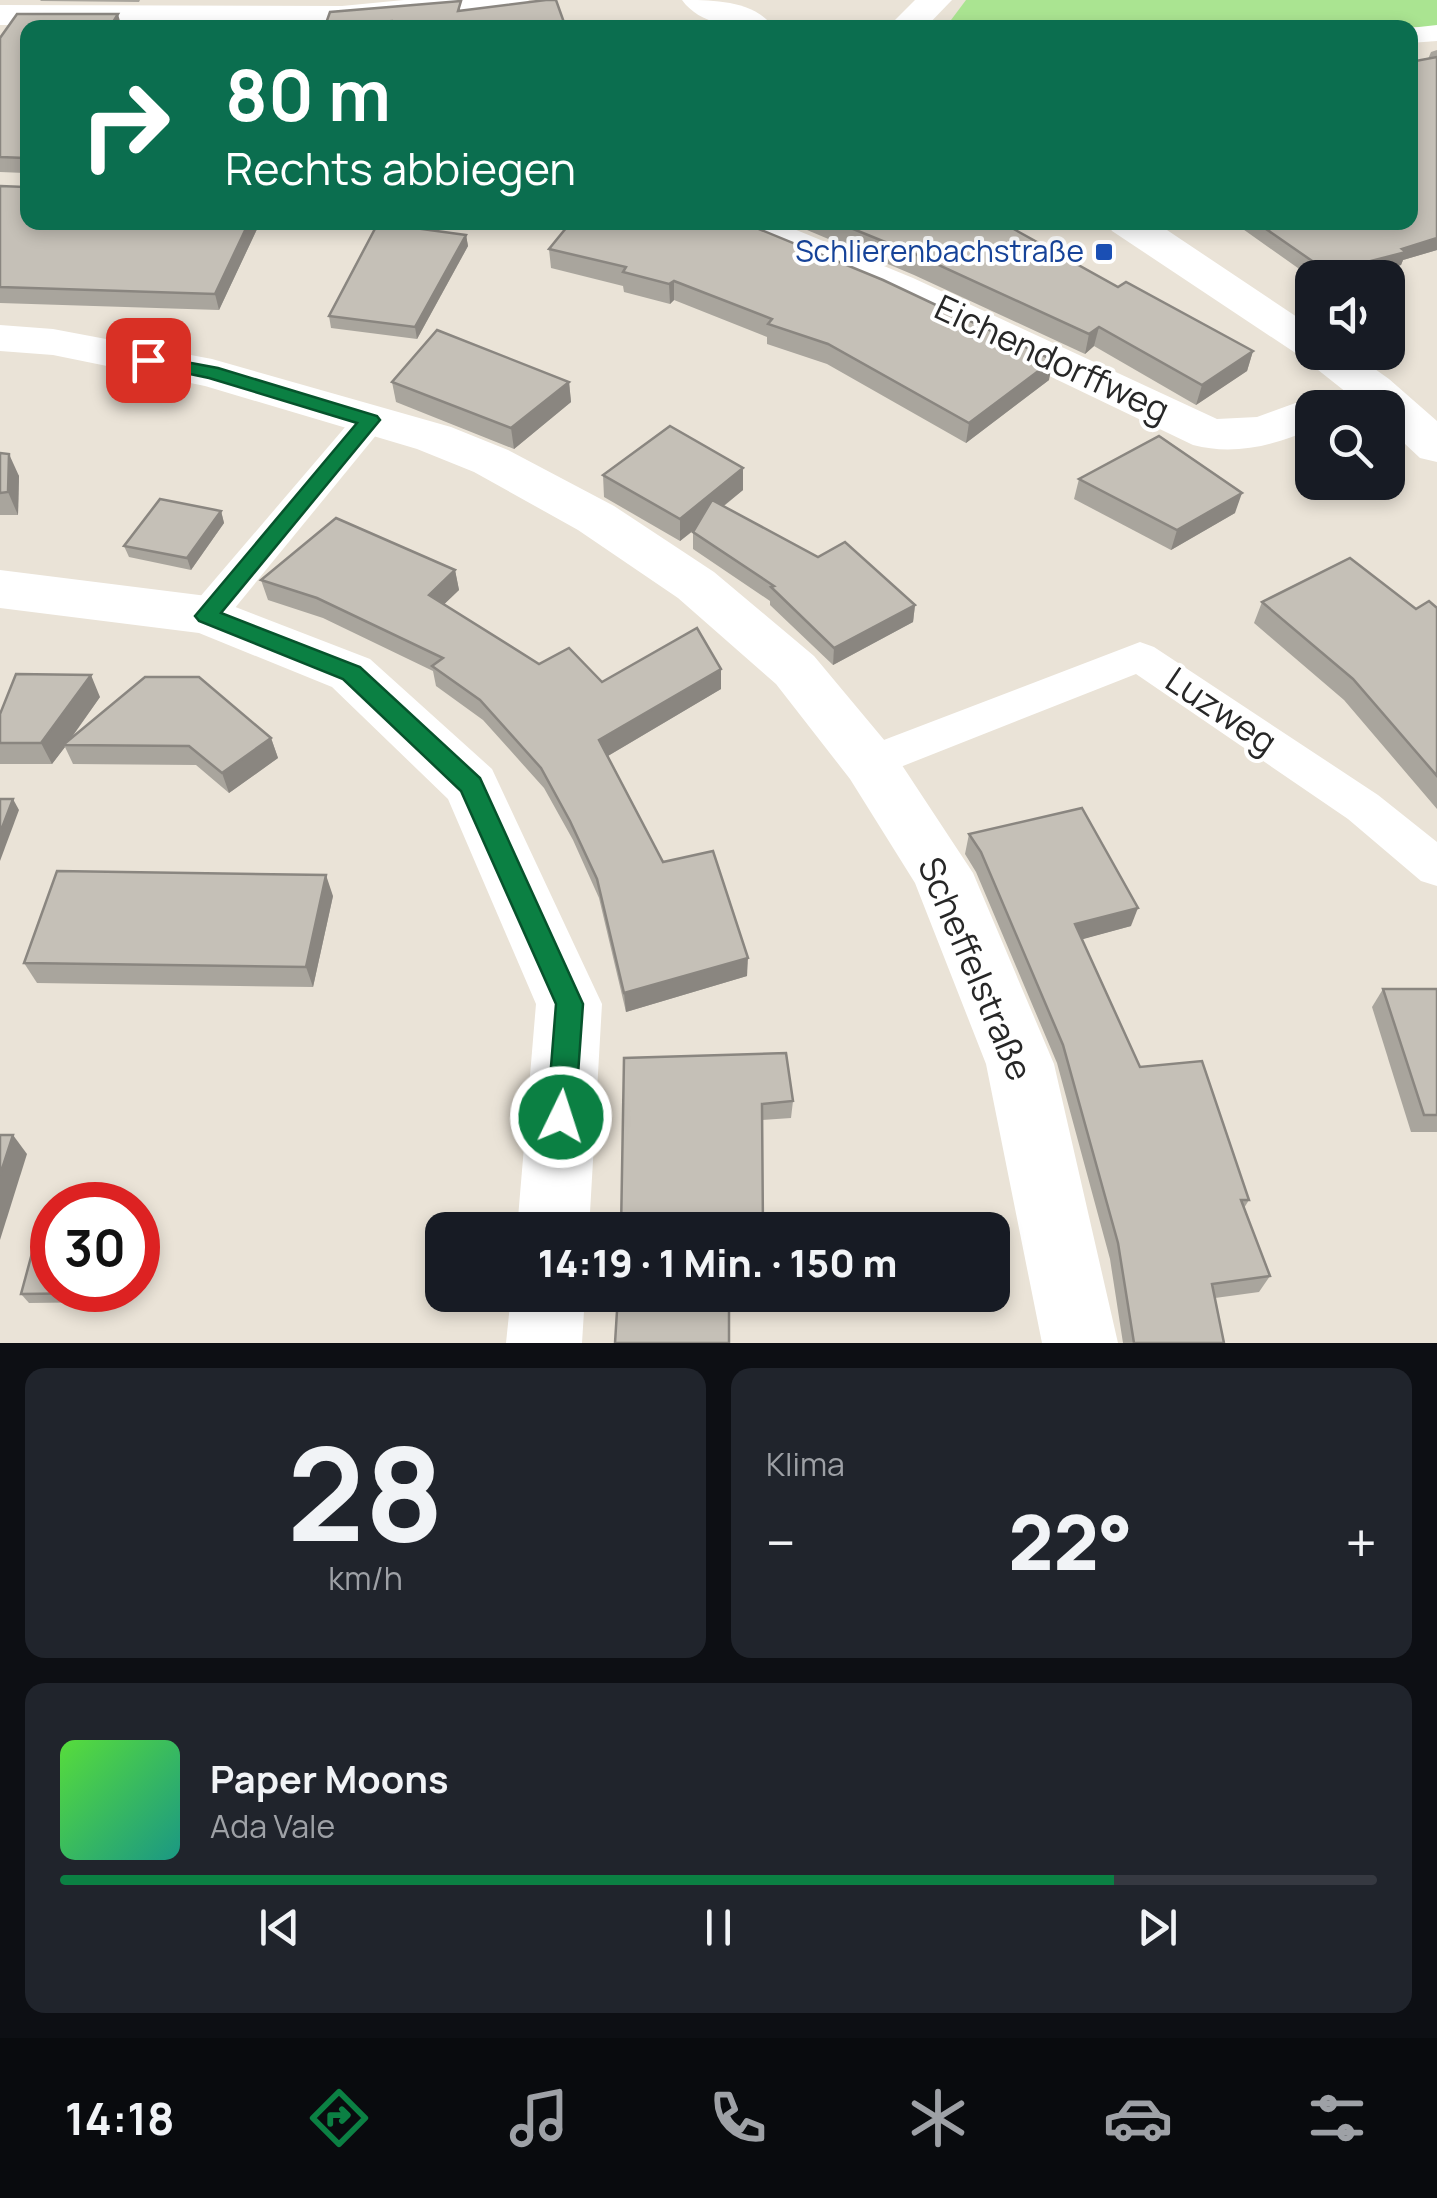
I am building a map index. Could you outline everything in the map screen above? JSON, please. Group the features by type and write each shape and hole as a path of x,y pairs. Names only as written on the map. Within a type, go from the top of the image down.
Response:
{"street":[{"path":"0,15 342,16 512,0"},
{"path":"699,0 740,20"},
{"path":"913,20 935,0"},
{"name":"Eichendorffweg","path":"760,230 898,286 1210,434 1263,432 1295,419"},
{"path":"1139,230 1206,271 1295,335"},
{"name":"Scheffelstraße","path":"0,338 53,342 212,372 491,461 596,518 696,585 796,670 870,763 942,873 1020,1064 1080,1343"},
{"path":"1346,370 1373,390"},
{"path":"1405,418 1437,447"},
{"path":"0,589 206,616 352,673 471,785 570,1004 554,1212"},
{"path":"544,1343 547,1312"}],"lane":[{"path":"206,616 370,420"},
{"name":"Luzweg","path":"870,763 1140,657 1362,807 1437,868"}],"green space":[{"path":"966,0 1437,0 1437,27 1418,27 1418,20 951,20"}],"building":[{"path":"556,0 563,20 327,20 330,12 461,1 458,11"},
{"path":"17,14 118,14 114,20 20,20 20,158 0,157 0,38"},
{"path":"1437,57 1437,238 1375,260 1311,260 1268,230 1418,230 1418,61"},
{"path":"0,186 20,187 20,230 245,230 215,294 0,287"},
{"path":"374,230 466,235 415,327 329,316"},
{"path":"564,230 761,230 883,280 1053,360 969,423 828,344 768,324 772,319 674,281 669,284 623,272 626,267 549,249"},
{"path":"856,230 1015,230 1118,287 1126,282 1253,351 1202,385 1099,327 1089,334"},
{"path":"437,330 569,382 511,428 392,382"},
{"path":"670,426 743,468 680,519 603,475"},
{"path":"1159,436 1242,493 1177,530 1079,479"},
{"path":"0,453 9,454 8,492 0,493"},
{"path":"160,499 221,511 187,558 124,546"},
{"path":"712,500 818,557 845,542 915,605 834,648 771,587 774,586 693,532"},
{"path":"336,518 455,570 429,595 539,664 569,648 602,682 697,628 721,669 599,740 663,862 713,851 748,958 624,993 597,879 541,768 480,700 432,666 443,658 317,598 261,580"},
{"path":"1350,558 1416,609 1429,601 1437,608 1437,776 1353,679 1262,602"},
{"path":"16,674 91,675 41,743 0,743 0,714"},
{"path":"145,677 199,677 271,738 222,773 189,746 63,745"},
{"path":"0,799 13,799 0,833"},
{"path":"1082,808 1138,908 1075,924 1140,1067 1202,1061 1249,1200 1241,1200 1270,1276 1212,1284 1224,1343 1134,1343 1118,1243 1063,1045 981,852 969,834"},
{"path":"57,871 326,875 306,967 24,963"},
{"path":"1383,989 1437,989 1437,1115 1424,1115"},
{"path":"786,1053 793,1101 762,1104 763,1212 621,1212 624,1058"},
{"path":"0,1135 13,1135 0,1175"},
{"path":"30,1261 30,1294 21,1294"},
{"path":"617,1312 729,1312 729,1343 615,1343"}],"place":[{"name":"Schlierenbachstraße","path":"1104,252"}],"route":[{"path":"148,360 212,372 370,420 206,616 352,673 471,785 570,1004 561,1117"}]}
